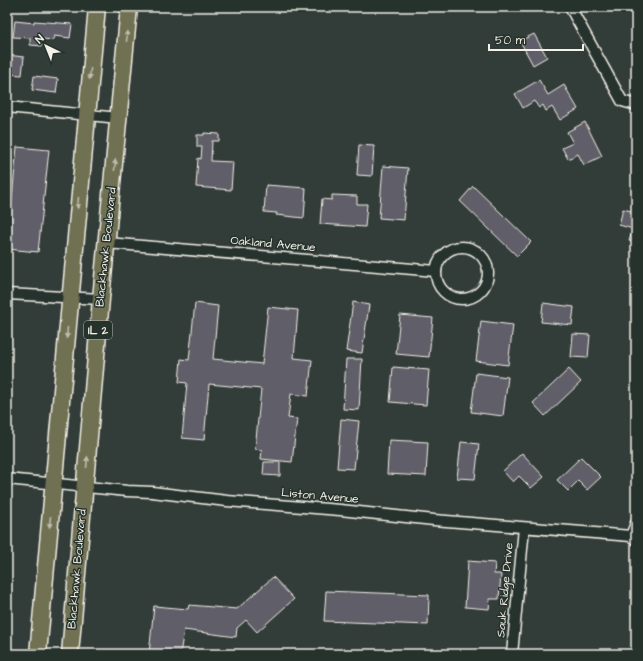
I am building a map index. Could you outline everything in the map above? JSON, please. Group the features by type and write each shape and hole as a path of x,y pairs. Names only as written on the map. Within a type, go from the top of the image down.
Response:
{"main road":[{"name":"IL 2","path":"38,654 97,7"},
{"name":"Blackhawk Boulevard","path":"70,654 101,299 129,7"}],"street":[{"path":"570,7 622,101 636,105"},
{"path":"7,107 119,118"},
{"name":"Oakland Avenue","path":"107,243 436,271"},
{"path":"461,247 470,248 478,252 484,258 488,275 482,290 471,298 458,300 443,292 438,285 436,271 439,260 445,253 461,247"},
{"path":"7,294 101,299"},
{"name":"Liston Avenue","path":"7,479 152,492 227,501 340,510 633,538"},
{"path":"633,538 636,523"},
{"name":"Sauk Ridge Drive","path":"512,654 524,528"}],"building":[{"path":"15,21 72,24 70,38 54,36 53,40 42,39 42,46 30,45 30,38 13,37"},
{"path":"534,34 547,57 533,65 520,41"},
{"path":"7,55 24,57 22,75 7,74"},
{"path":"34,76 58,79 56,93 32,90"},
{"path":"539,80 548,95 564,85 578,109 560,120 552,107 546,111 543,105 539,108 534,101 523,108 515,94"},
{"path":"585,122 602,156 584,165 578,154 568,159 562,148 573,143 567,132"},
{"path":"204,133 219,134 219,141 212,141 211,161 233,162 231,190 196,187 198,158 201,159 202,147 197,147 197,135 204,135"},
{"path":"359,145 374,146 372,176 357,175"},
{"path":"17,147 49,150 38,252 7,249"},
{"path":"383,166 408,168 404,220 379,218"},
{"path":"266,185 306,188 304,218 264,212"},
{"path":"473,186 531,242 517,256 460,201"},
{"path":"332,195 357,196 357,204 367,204 365,227 320,224 322,199 332,200"},
{"path":"636,208 636,243 629,241 633,229 619,225 623,209 635,212"},
{"path":"353,302 369,305 362,353 346,351"},
{"path":"195,303 218,306 213,359 262,364 268,307 298,310 294,358 312,360 308,396 291,394 288,418 297,419 292,462 261,459 262,450 255,449 261,389 209,384 204,440 182,438 187,383 179,382 181,359 189,360"},
{"path":"543,303 574,307 572,325 541,322"},
{"path":"400,315 433,318 429,357 396,354"},
{"path":"481,321 513,325 508,365 476,361"},
{"path":"7,330 11,330 9,353 7,352"},
{"path":"573,334 590,335 588,358 571,357"},
{"path":"346,359 362,359 359,410 343,409"},
{"path":"393,367 429,370 426,405 390,402"},
{"path":"569,369 581,382 545,416 533,403"},
{"path":"476,373 508,377 503,416 471,412"},
{"path":"341,419 359,421 354,469 337,468"},
{"path":"389,440 428,442 426,476 387,474"},
{"path":"461,442 479,444 475,479 457,478"},
{"path":"522,453 544,477 531,488 519,476 513,482 503,471"},
{"path":"581,457 601,477 587,490 578,481 568,491 557,480"},
{"path":"264,462 280,462 280,476 263,475"},
{"path":"468,561 495,563 494,574 501,574 499,599 490,599 489,609 465,607"},
{"path":"273,577 294,599 257,632 246,620 237,628 236,637 184,630 180,654 149,654 154,606 188,609 189,605 237,609"},
{"path":"326,591 429,595 428,625 324,621"}]}
